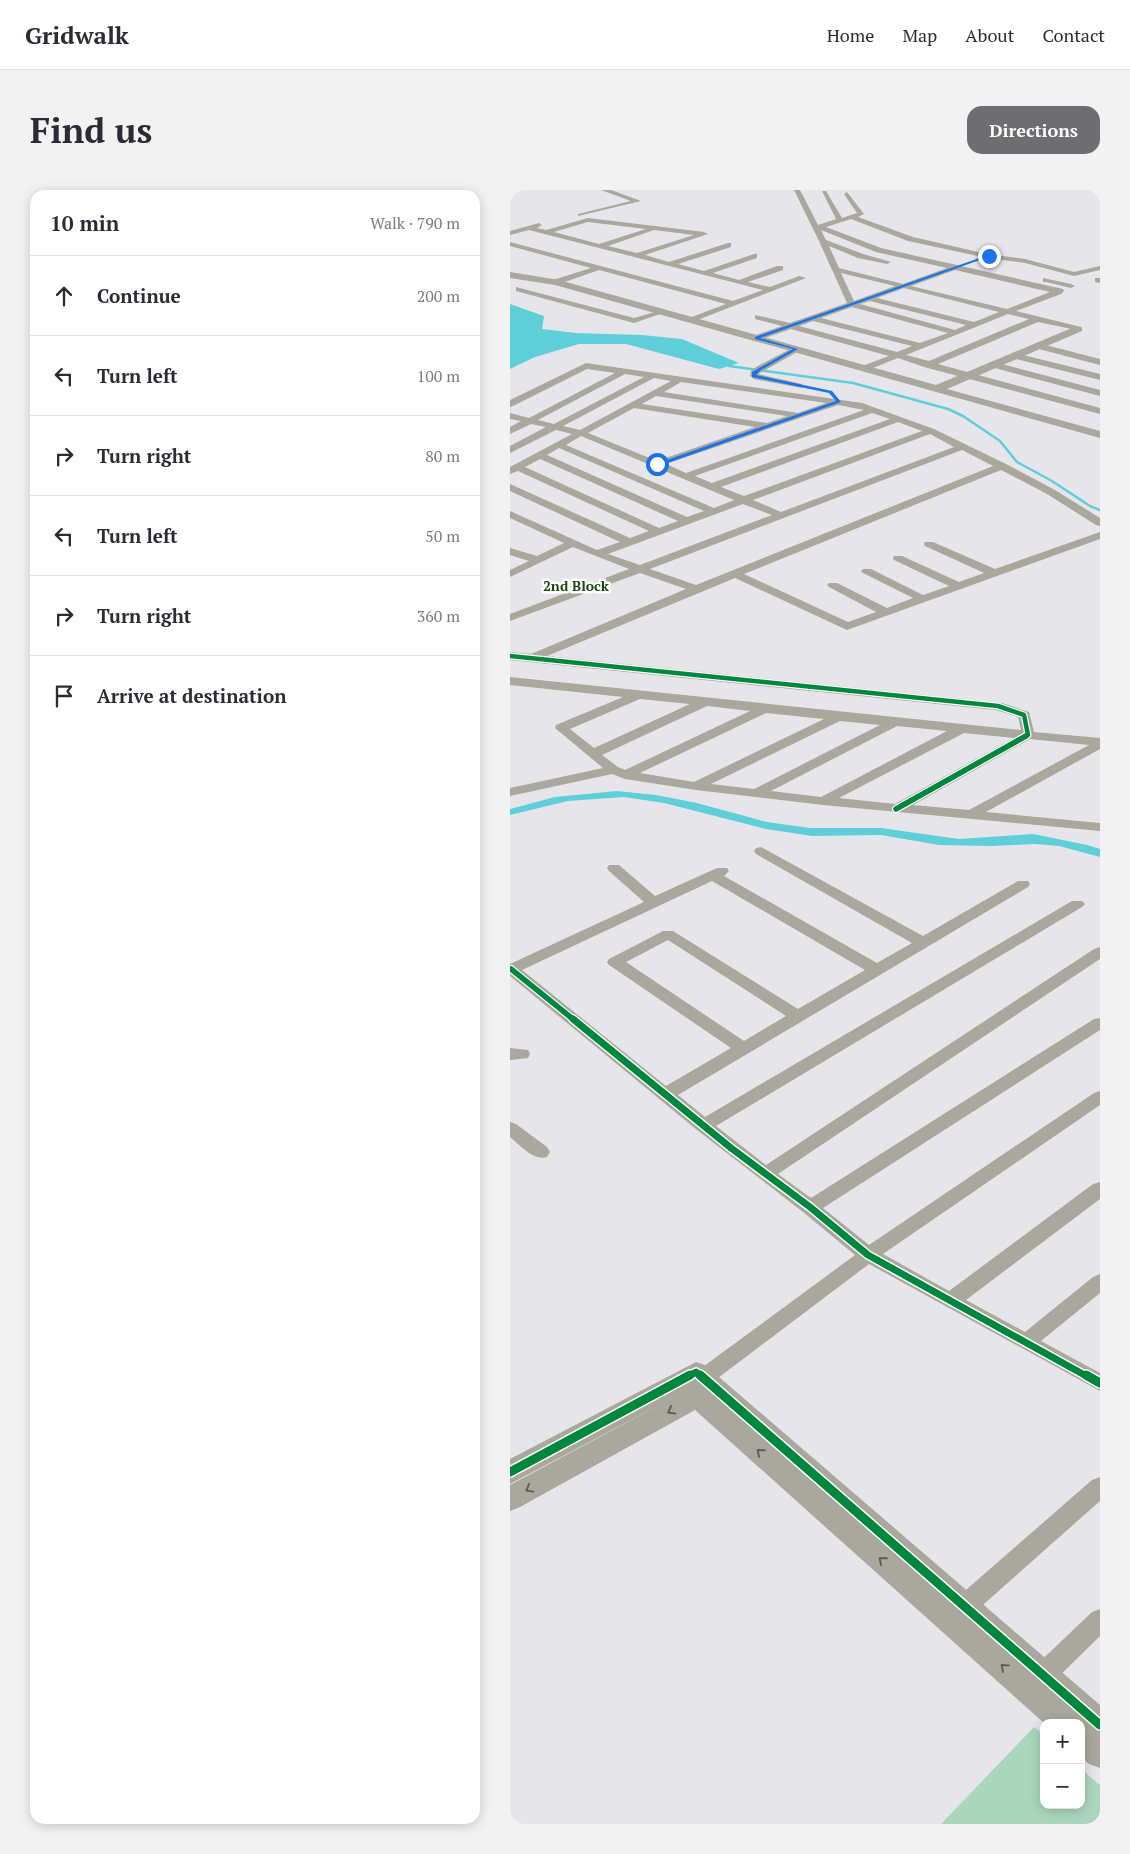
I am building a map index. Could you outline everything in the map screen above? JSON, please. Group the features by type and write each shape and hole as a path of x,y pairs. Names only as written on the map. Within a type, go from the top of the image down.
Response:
{"street":[{"path":"557,221 638,202 604,190"},
{"path":"797,190 818,227 850,304"},
{"path":"824,192 837,221 852,228"},
{"path":"818,227 861,214 847,194"},
{"path":"851,217 914,238 1046,270"},
{"path":"510,244 588,220 704,234 600,268 550,282 519,288 634,321 662,312"},
{"path":"510,233 548,223"},
{"path":"594,228 612,223"},
{"path":"617,231 635,226"},
{"path":"818,227 879,250 1058,292"},
{"path":"529,228 771,290"},
{"path":"600,246 658,228"},
{"path":"565,237 584,231"},
{"path":"662,236 680,231"},
{"path":"583,241 600,236"},
{"path":"834,267 914,238"},
{"path":"823,242 861,256 899,265"},
{"path":"510,244 734,304"},
{"path":"617,250 635,245"},
{"path":"670,264 728,245"},
{"path":"894,245 904,247"},
{"path":"705,273 754,256"},
{"path":"756,338 985,256 1025,261 1074,274 1100,268"},
{"path":"834,267 902,286 1078,329"},
{"path":"740,282 780,268"},
{"path":"918,269 956,278"},
{"path":"510,275 550,282 692,320 1099,433"},
{"path":"902,275 940,284"},
{"path":"865,368 1074,285 1023,275"},
{"path":"692,320 802,278"},
{"path":"886,292 905,297"},
{"path":"1023,294 1042,298"},
{"path":"868,298 974,325"},
{"path":"1007,300 1026,305"},
{"path":"850,304 955,332"},
{"path":"834,310 851,315"},
{"path":"972,313 992,318"},
{"path":"758,317 1100,411"},
{"path":"812,318 920,346"},
{"path":"927,364 1037,319"},
{"path":"937,389 1078,329"},
{"path":"922,334 940,338"},
{"path":"1038,346 1100,362"},
{"path":"796,349 757,371 754,376 830,392 839,402"},
{"path":"1015,356 1100,378"},
{"path":"994,365 1100,393"},
{"path":"510,404 586,366 859,405 931,431 1003,466 1051,492 1100,523"},
{"path":"510,430 625,371"},
{"path":"510,450 654,375"},
{"path":"514,469 681,379"},
{"path":"655,393 798,415"},
{"path":"1085,407 1100,400"},
{"path":"657,464 839,402"},
{"path":"634,404 766,426"},
{"path":"686,476 872,410"},
{"path":"510,416 581,433 780,515"},
{"path":"712,487 899,419"},
{"path":"597,554 931,431"},
{"path":"559,444 713,511"},
{"path":"510,618 962,446"},
{"path":"539,455 687,521"},
{"path":"510,667 696,589 1003,466"},
{"path":"514,469 657,532"},
{"path":"510,487 628,542"},
{"path":"510,514 597,554 696,589"},
{"path":"736,574 847,626 1100,535"},
{"path":"510,574 573,544"},
{"path":"929,544 994,573"},
{"path":"510,551 538,560"},
{"path":"898,558 959,586"},
{"path":"867,571 923,599"},
{"path":"834,585 886,612"},
{"path":"510,609 523,613"},
{"path":"510,656 998,706 1024,715 1028,735"},
{"path":"510,680 1100,743"},
{"path":"641,694 561,728 619,772 696,786 823,801 1100,827"},
{"path":"593,754 706,702"},
{"path":"510,792 619,772 766,708"},
{"path":"696,786 840,716"},
{"path":"756,793 895,722"},
{"path":"823,801 963,728"},
{"path":"896,809 1028,735"},
{"path":"969,816 1100,743"},
{"path":"761,851 924,943"},
{"path":"614,868 654,903"},
{"path":"878,971 717,873 511,970 702,1126 810,1207 868,1255 1100,1383"},
{"path":"665,1095 1024,884"},
{"path":"702,1126 1077,904"},
{"path":"744,1049 615,962 668,934 799,1017"},
{"path":"765,1174 1100,952"},
{"path":"810,1207 1100,1023"},
{"path":"510,1499 699,1386 868,1255 1100,1097"},
{"path":"510,1128 541,1152"},
{"path":"950,1300 1100,1189"},
{"path":"1026,1342 1100,1282"},
{"path":"510,1472 699,1386"},
{"path":"699,1386 1036,1682 1100,1725"},
{"path":"957,1613 1100,1487"},
{"path":"1036,1682 1100,1620"},
{"path":"1036,1682 1063,1719"},
{"path":"1085,1739 1100,1752"}],"green space":[{"path":"1034,1727 1040,1732 1040,1809 1085,1809 1085,1772 1100,1785 1100,1824 941,1824"}],"water":[{"path":"510,304 544,316 542,329 576,333 642,335 682,339 739,363 719,369 626,344 579,344 535,357 510,369"},
{"path":"617,791 656,795 697,803 767,822 810,828 881,828 959,839 1033,834 1100,849 1100,857 1059,846 1035,844 992,846 939,845 881,835 812,836 766,829 664,803 624,797 568,801 510,815 510,809 555,797"}],"waterway":[{"path":"729,366 853,383 948,409 963,416 1000,441 1017,462 1052,481 1090,506 1100,510"}],"cycle path":[{"path":"510,656 998,706 1024,715 1028,735 896,809"},
{"path":"511,969 731,1148 810,1207 868,1255 1100,1383"},
{"path":"510,1472 696,1372 1100,1725"}],"district":[{"name":"2nd Block","path":"576,585"}],"route":[{"path":"657,464 839,402 830,392 754,376 754,373 759,369 796,349 756,338 989,256"}]}
